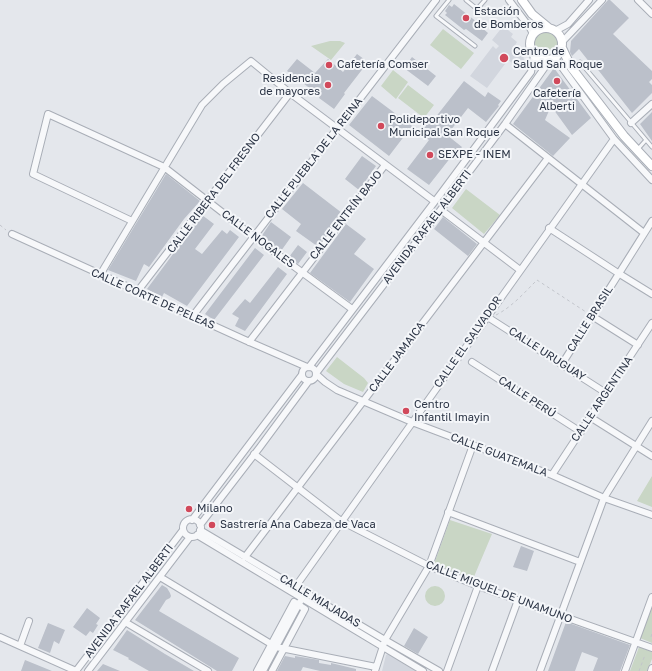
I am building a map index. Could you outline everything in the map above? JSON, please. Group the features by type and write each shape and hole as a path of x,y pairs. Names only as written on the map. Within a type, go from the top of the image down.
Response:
{"street":[{"name":"CALLE PUEBLA DE LA REINA","path":"192,317 436,0"},
{"path":"509,0 530,28 535,32"},
{"path":"522,0 532,14 561,38 562,45 571,67 624,136 652,166"},
{"path":"535,32 541,28 552,30 568,24 589,0"},
{"path":"552,59 562,45 602,0"},
{"path":"638,0 652,14"},
{"path":"532,14 535,32 530,45 531,51 538,58 552,59 571,67"},
{"name":"AVENIDA RAFAEL ALBERTI","path":"308,367 531,72 534,55"},
{"path":"552,59 558,62 591,110 614,139 652,180"},
{"name":"AVENIDA RAFAEL ALBERTI","path":"316,373 441,210 552,59"},
{"path":"100,275 202,105 223,84 251,60 290,93 434,201"},
{"name":"CALLE RIBERA DEL FRESNO","path":"138,292 290,93"},
{"path":"591,110 599,104"},
{"path":"631,123 652,104"},
{"name":"CALLE NOGALES","path":"132,220 32,174 48,114 164,167 254,237 352,309"},
{"path":"505,124 644,233"},
{"name":"CALLE EL SALVADOR","path":"296,586 341,521 488,318 549,228 614,139"},
{"name":"CALLE JAMAICA","path":"245,557 548,158"},
{"name":"CALLE ENTRÍN BAJO","path":"249,342 385,165"},
{"path":"441,210 520,270"},
{"name":"CALLE BRASIL","path":"562,364 652,221"},
{"path":"549,228 652,294"},
{"name":"CALLE CORTE DE PELEAS","path":"12,234 192,317 308,367"},
{"path":"592,316 638,345"},
{"name":"CALLE URUGUAY","path":"488,318 606,393"},
{"name":"CALLE ARGENTINA","path":"552,475 652,323"},
{"path":"192,520 196,521 197,532 186,535 183,530 185,523 192,520 301,374 304,368 308,367 314,369 316,373 314,380 309,381 303,378 301,374 294,362"},
{"name":"CALLE PERÚ","path":"472,362 581,432"},
{"name":"CALLE GUATEMALA","path":"316,373 324,382 336,390 412,422 552,475 604,498 652,515"},
{"name":"AVENIDA RAFAEL ALBERTI","path":"88,671 197,532 309,381"},
{"name":"CALLE GUATEMALA","path":"309,381 324,382"},
{"path":"590,418 652,456"},
{"path":"540,671 604,498 652,420"},
{"path":"160,578 276,647 376,669 385,640 429,566 473,445"},
{"name":"CALLE MIGUEL DE UNAMUNO","path":"254,454 341,521 429,566 478,586 652,648"},
{"path":"448,512 580,562"},
{"name":"AVENIDA RAFAEL ALBERTI","path":"76,671 183,530"},
{"name":"CALLE MIAJADAS","path":"197,532 296,586 439,671"},
{"name":"CALLE MIAJADAS","path":"197,532 302,599 382,648 423,671"},
{"path":"447,671 478,586"},
{"path":"625,671 652,598"},
{"path":"263,671 302,599"},
{"path":"492,671 518,600"},
{"path":"257,671 294,602 305,609 272,671"},
{"path":"20,646 30,621"},
{"path":"125,622 208,671"},
{"path":"0,637 76,671"}],"lane":[{"path":"449,0 436,16 475,46"},
{"path":"466,0 477,9 485,0"},
{"path":"571,67 580,62 652,147"},
{"path":"637,150 646,140"},
{"path":"460,154 466,158"}],"path":[{"path":"0,225 12,234"},
{"path":"488,318 502,313 537,280 592,316"},
{"path":"651,637 652,633"},
{"path":"639,671 645,654"}],"shaded area":[{"name":"Centro de Salud San Roque","path":"503,26 513,34 511,37 517,42 514,47 523,55 525,65 522,70 508,60 487,88 470,76 493,46 496,49 499,46 492,40"},
{"path":"388,654 416,671 382,671 386,655"}],"green space":[{"path":"443,29 474,53 461,69 430,45"},
{"path":"545,30 555,34 559,44 555,54 545,58 535,54 531,44 535,34"},
{"path":"330,41 340,41 345,43 331,60 311,46"},
{"path":"393,70 408,82 396,99 381,86"},
{"path":"408,85 434,105 424,118 398,98"},
{"path":"466,189 500,215 484,234 452,208"},
{"path":"337,357 364,378 368,383 363,392 344,384 326,371"},
{"path":"652,476 652,507 637,501"},
{"path":"450,520 492,534 473,579 434,564"},
{"path":"431,586 439,586 445,592 445,600 439,606 431,606 425,600 425,592"},
{"path":"652,606 652,643 640,638"},
{"path":"639,647 652,652 652,659 647,671 630,671"}],"building":[{"path":"608,0 610,0 629,18 613,34 652,71 652,79 649,82 652,85 652,93 632,113 595,66 594,68 579,49 572,56 570,52 571,41"},
{"path":"454,4 482,26 481,27 488,33 482,41 466,29 464,30 445,15 447,13 445,11 449,5 452,7"},
{"name":"Residencia de mayores","path":"357,54 368,62 344,93 345,94 334,109 319,98 320,96 287,71 297,59 315,73 328,59 343,72"},
{"path":"412,57 436,76 428,86 404,68"},
{"path":"554,68 591,118 572,135 551,106 545,120 570,138 553,156 513,124"},
{"path":"464,81 485,97 488,92 501,101 498,105 499,106 486,122 468,108 447,135 462,147 453,159 451,157 429,185 407,169 429,140 419,133 428,121 431,123"},
{"name":"Polideportivo Municipal San Roque","path":"372,96 412,126 389,156 349,125"},
{"path":"652,112 652,141 640,124"},
{"path":"362,156 376,166 359,190 345,179"},
{"path":"166,174 200,201 184,219 149,267 144,264 136,281 108,270"},
{"path":"303,183 342,213 317,246 296,231 301,224 282,209"},
{"path":"202,215 214,224 195,249 202,254 222,230 227,234 230,230 239,237 187,306 164,293 162,297 147,289"},
{"path":"443,217 477,244 468,256 434,229"},
{"path":"271,222 291,237 281,251 261,237"},
{"path":"346,224 366,239 354,254 374,269 350,302 310,273"},
{"path":"298,245 307,252 298,264 289,257"},
{"path":"255,248 264,255 214,320 205,314"},
{"path":"278,267 287,274 245,331 235,326 239,318 232,314 245,299 250,303"},
{"path":"521,546 534,551 527,571 513,567"},
{"path":"162,585 167,588 171,596 166,600 159,611 239,658 232,671 217,671 135,620"},
{"path":"87,608 100,618 93,633 90,631 86,636 73,627"},
{"path":"566,622 630,645 620,671 593,671 598,658 582,652 575,671 548,671"},
{"path":"48,623 65,630 59,644 54,641 50,653 38,648"},
{"path":"414,628 428,637 418,654 404,646"},
{"path":"127,630 194,671 149,671 113,650"},
{"path":"285,656 319,660 319,663 331,665 331,663 356,669 356,671 320,671 303,667 301,671 277,671"},
{"path":"25,660 52,671 21,671"},
{"path":"103,664 120,671 97,671"}],"place":[{"name":"Estación de Bomberos","path":"466,18"},
{"name":"Centro de Salud San Roque","path":"504,58"},
{"name":"Cafetería Comser","path":"329,65"},
{"name":"Cafetería Alberti","path":"557,81"},
{"name":"Residencia de mayores","path":"328,85"},
{"name":"Polideportivo Municipal San Roque","path":"381,126"},
{"name":"SEXPE - INEM","path":"430,155"},
{"name":"Centro Infantil Imayin","path":"406,411"},
{"name":"Milano","path":"189,509"},
{"name":"Sastrería Ana Cabeza de Vaca","path":"212,525"}]}
